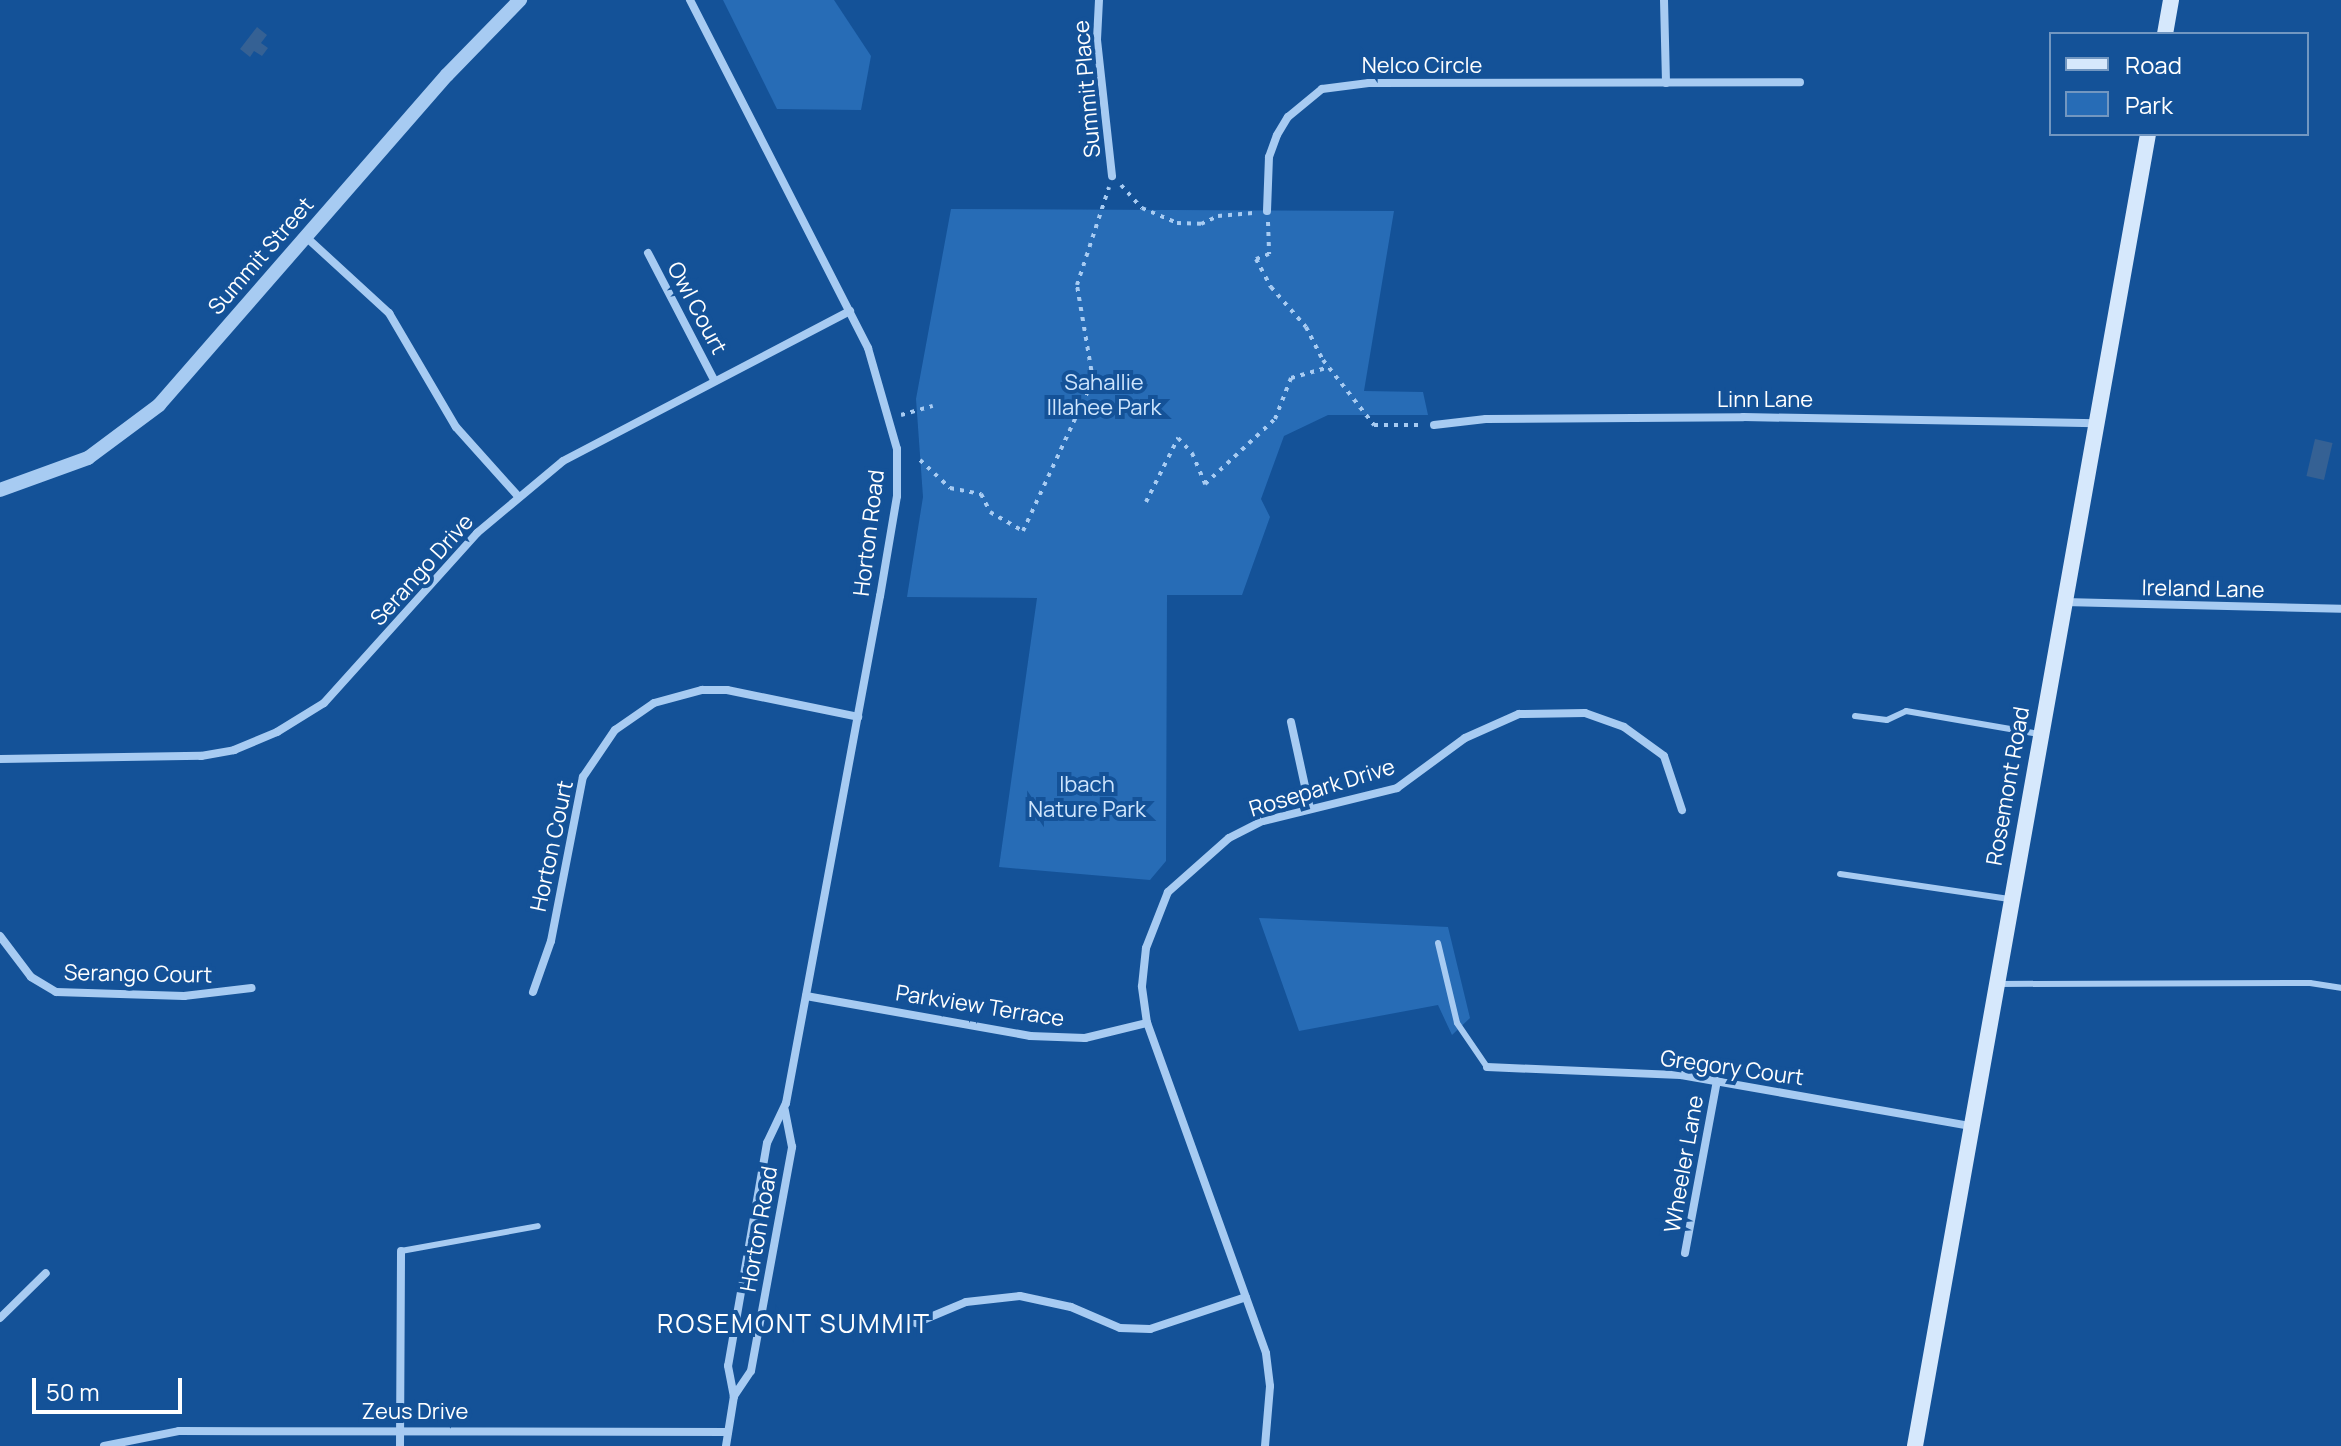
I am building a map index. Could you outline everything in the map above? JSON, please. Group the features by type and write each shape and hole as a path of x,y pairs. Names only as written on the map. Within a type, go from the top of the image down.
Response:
{"main road":[{"path":"2165,32 2171,0"},
{"name":"Rosemont Road","path":"1915,1446 2009,899 2148,136"}],"street":[{"name":"Summit Street","path":"0,490 65,469 138,424 449,72 520,0"},
{"name":"Horton Road","path":"690,0 850,311 880,378 897,449 897,496 785,1110 790,1161 751,1371 734,1396"},
{"name":"Summit Place","path":"1099,0 1097,40 1112,176"},
{"path":"1664,0 1666,83"},
{"name":"Nelco Circle","path":"1267,211 1269,157 1277,135 1288,117 1322,89 1369,83 1800,82"},
{"path":"306,237 389,313 448,415 517,495"},
{"name":"Owl Court","path":"648,253 714,380"},
{"name":"Serango Drive","path":"0,759 185,757 234,750 277,732 324,703 363,664 468,543 517,495 600,439 850,311"},
{"name":"Linn Lane","path":"1434,425 1486,419 1743,417 2096,423"},
{"name":"Ireland Lane","path":"2064,602 2341,609"},
{"name":"Horton Court","path":"533,992 551,941 583,777 615,730 654,703 702,690 727,690 858,717"},
{"name":"Rosepark Drive","path":"1265,1446 1268,1375 1246,1297 1147,1023 1142,986 1146,948 1168,892 1229,838 1263,821 1397,788 1491,723 1546,711 1585,713 1624,727 1655,746 1674,776 1682,810"},
{"path":"1291,722 1310,809"},
{"name":"Serango Court","path":"0,936 31,977 56,992 184,996 252,988"},
{"name":"Parkview Terrace","path":"806,996 1030,1036 1085,1038 1147,1023"},
{"name":"Gregory Court","path":"1487,1067 1717,1081 1970,1126"},
{"name":"Wheeler Lane","path":"1685,1253 1717,1081"},
{"name":"Horton Road","path":"726,1446 734,1396 728,1366 762,1170 767,1143 785,1110"},
{"path":"400,1446 401,1251"},
{"path":"0,1318 46,1273"},
{"path":"916,1323 966,1302 1020,1296 1071,1307 1120,1328 1150,1329 1246,1297"},
{"name":"Zeus Drive","path":"104,1446 179,1431 728,1432"}],"lane":[{"path":"1855,716 1887,720 1906,711 2039,734"},
{"path":"1840,874 2009,899"},
{"path":"1438,943 1457,1023 1487,1067"},
{"path":"1994,984 2310,983 2341,988"},
{"path":"401,1251 538,1226"}],"path":[{"path":"920,460 950,488 981,494 990,512 1023,531 1093,380 1077,285 1112,176 1142,208 1177,223 1201,224 1227,214 1267,211 1269,254 1256,259 1329,367 1374,425 1434,425"},
{"path":"1146,502 1178,438 1192,453 1205,484 1275,419 1291,378 1329,367"},
{"path":"908,413 933,406"}],"green space":[{"path":"723,0 834,0 871,56 861,110 777,109"},
{"name":"Sahallie Illahee Park","path":"951,209 1394,211 1364,391 1423,392 1428,415 1328,415 1284,436 1261,499 1270,517 1242,595 1167,595 1166,861 1150,880 999,867 1037,598 907,597 923,497 916,399"},
{"path":"1259,918 1448,927 1470,1018 1452,1035 1438,1005 1299,1031"}],"shaded area":[{"path":"257,27 267,35 261,43 268,48 262,56 254,51 250,57 240,49"},
{"path":"2315,439 2333,443 2324,480 2306,476"}],"district":[{"name":"ROSEMONT SUMMIT","path":"794,1324"}],"park label":[{"name":"Ibach Nature Park","path":"1087,796"}]}
